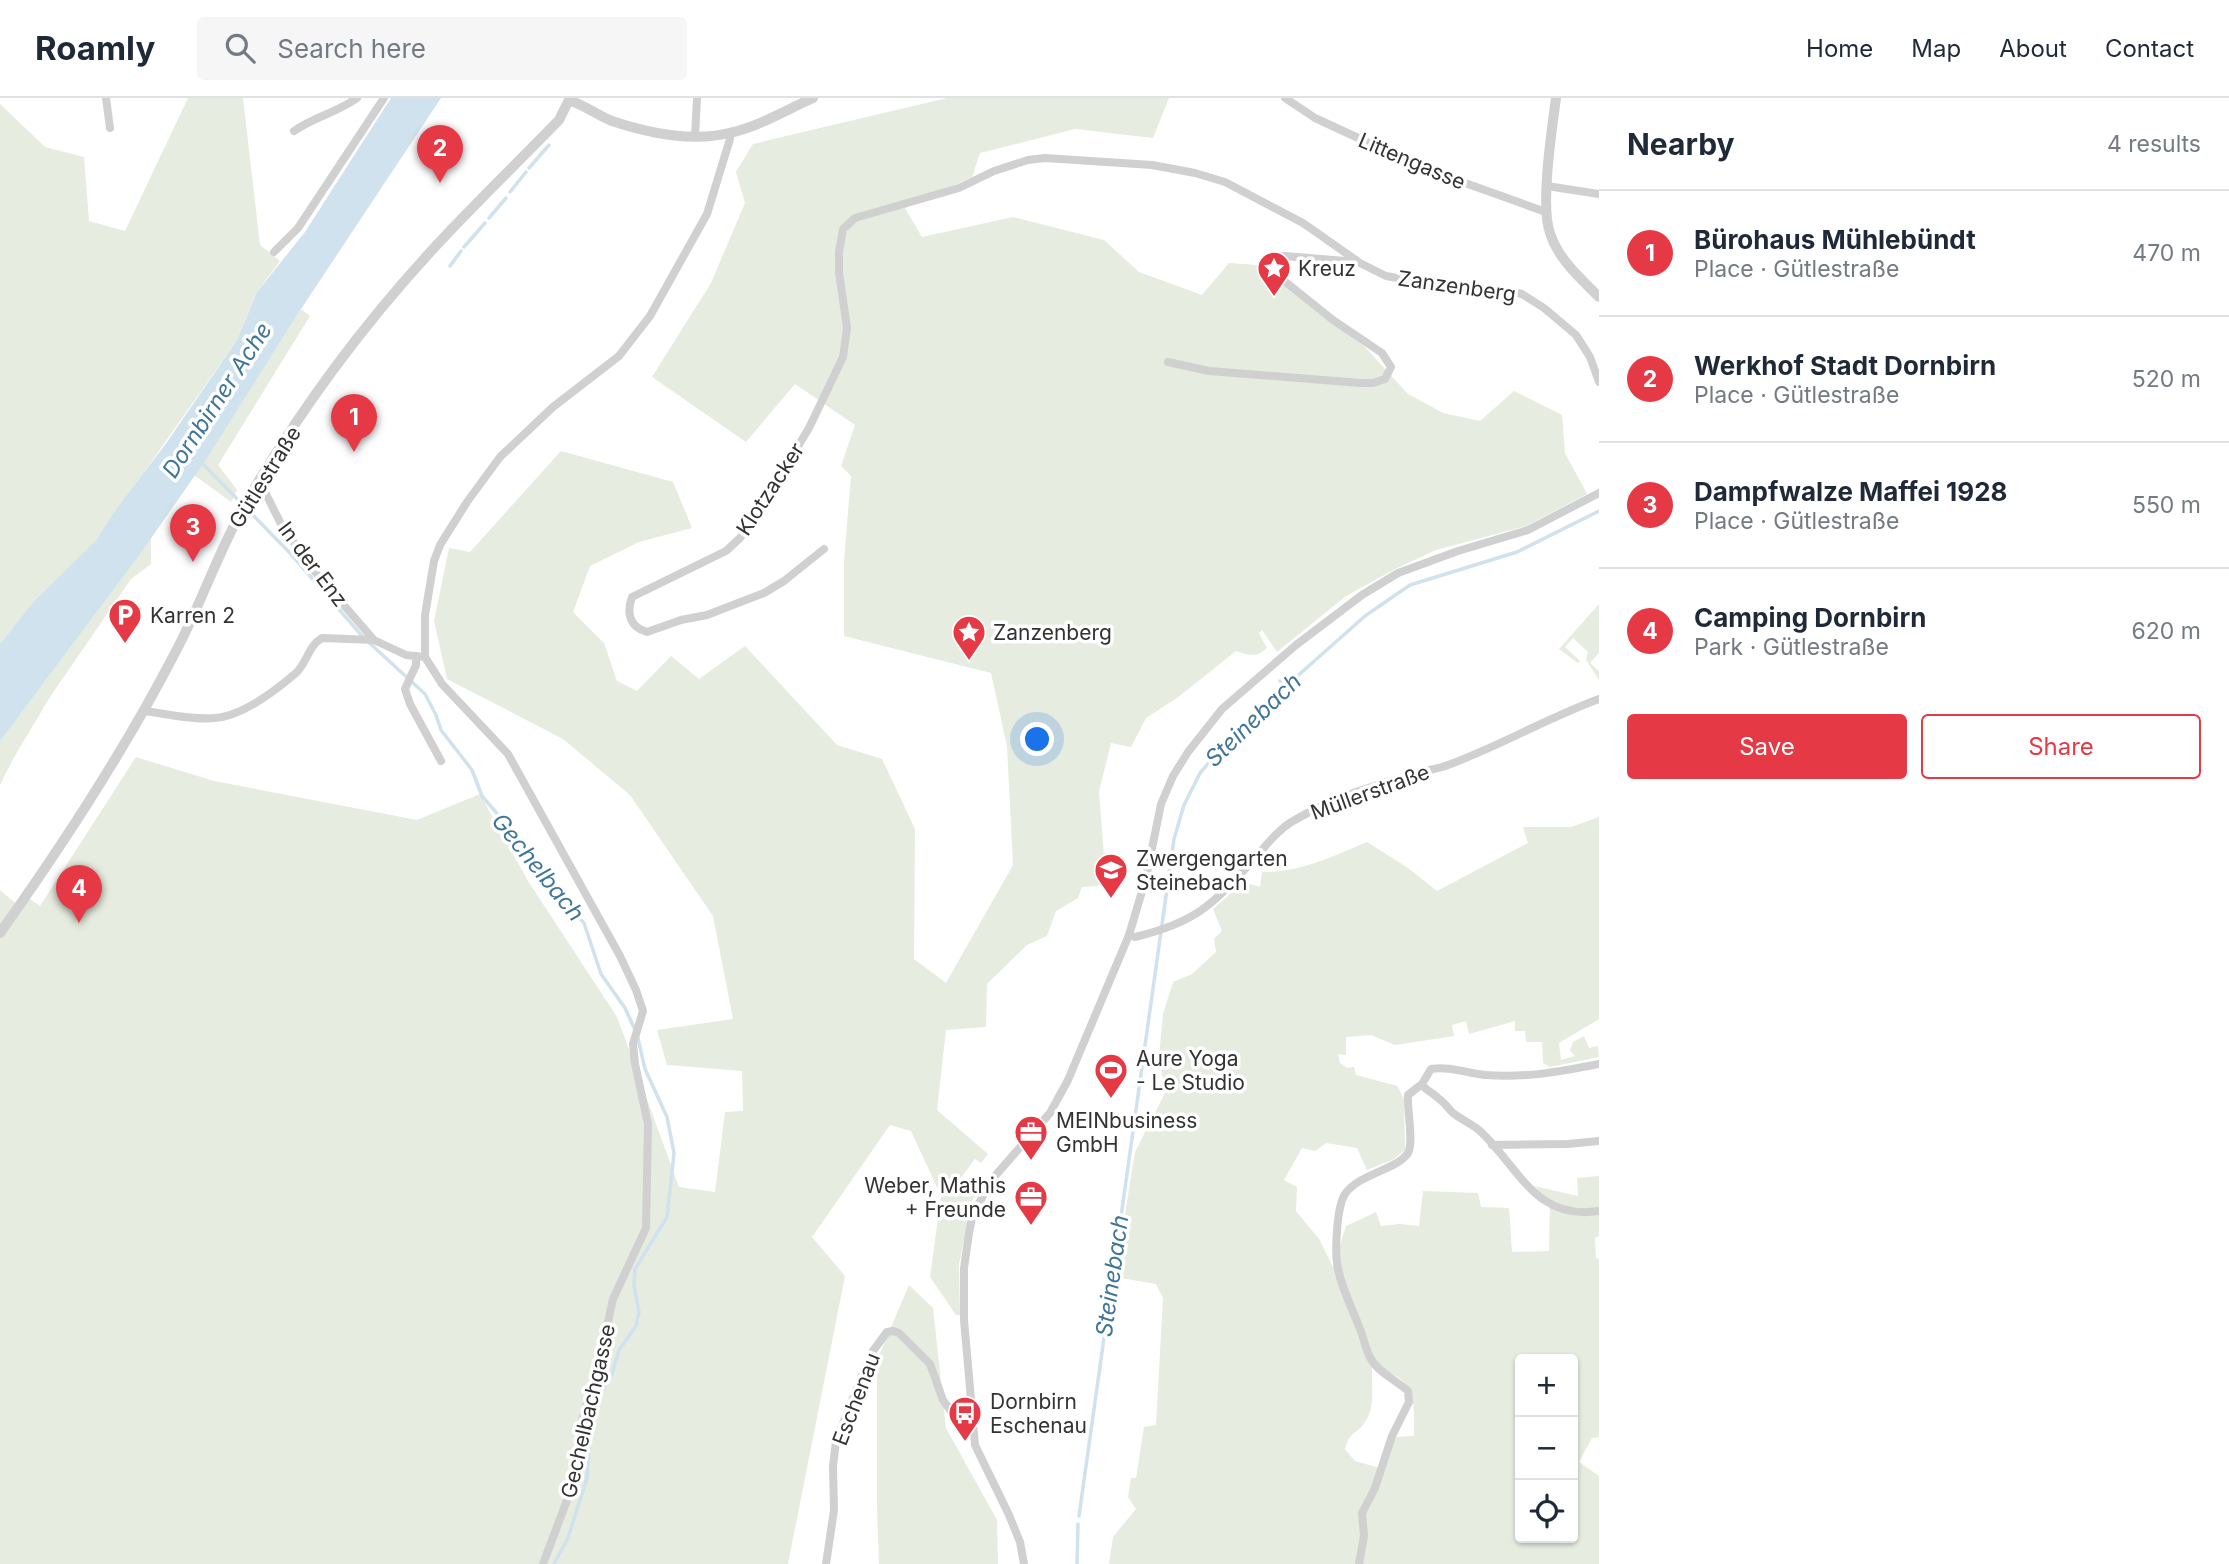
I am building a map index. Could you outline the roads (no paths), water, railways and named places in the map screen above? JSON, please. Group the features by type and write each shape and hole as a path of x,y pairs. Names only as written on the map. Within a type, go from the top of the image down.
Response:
{"street":[{"path":"106,98 110,128"},
{"path":"294,131 306,122 346,106 357,98"},
{"path":"274,252 298,228 384,98"},
{"path":"695,137 697,98"},
{"path":"568,99 611,120 635,127 695,137 729,133 813,98"},
{"name":"Littengasse","path":"1285,98 1315,118 1423,168 1546,212"},
{"path":"1556,98 1547,186 1546,212 1549,233 1574,272 1599,296"},
{"name":"Gütlestraße","path":"0,933 99,785 144,711 178,649 248,499 323,387 397,290 446,235 559,120 568,99"},
{"path":"441,761 410,704 405,689 421,657 434,561 440,545 467,502 509,447 553,407 619,356 650,316 707,214 730,139 729,133"},
{"name":"Zanzenberg","path":"839,252 843,229 855,218 959,188 994,171 1028,160 1045,158 1152,165 1225,182 1303,223 1360,263 1386,276 1464,290 1502,289 1522,294 1544,308 1576,335 1590,358 1599,382"},
{"path":"1547,186 1599,194"},
{"name":"Klotzacker","path":"824,549 784,581 764,593 728,608 647,632 639,630 629,618 632,597 726,551 740,538 809,428 843,357 847,328 839,252"},
{"name":"Zanzenberg","path":"1168,362 1209,371 1361,383 1385,379 1391,367 1382,353 1333,320 1272,271 1269,265 1273,258 1285,256 1360,263"},
{"name":"In der Enz","path":"257,486 265,492 282,526 315,572 373,640"},
{"path":"1024,1564 1020,1542 975,1445 972,1429 964,1268 973,1213 1001,1167 1050,1113 1060,1097 1129,935 1146,878 1161,804 1169,786 1188,752 1222,709 1296,645 1362,595 1398,573 1528,530 1599,493"},
{"name":"In der Enz","path":"144,711 202,718 227,716 299,671 321,638 373,640 406,655 421,657"},
{"name":"Gechelbachgasse","path":"421,657 442,684 502,746 514,763 631,979 643,1011 633,1044 648,1124 646,1228 613,1298 599,1364 582,1420 580,1467 543,1564"},
{"name":"Müllerstraße","path":"1129,935 1135,937 1152,933 1192,918 1216,901 1278,832 1291,822 1368,788 1447,765 1568,710 1599,699"},
{"path":"1359,1564 1364,1536 1362,1513 1376,1488 1392,1436 1409,1402 1408,1391 1372,1361 1337,1263 1340,1209 1344,1195 1354,1185 1407,1155 1411,1146 1408,1095 1422,1084 1431,1069 1484,1075 1538,1076 1599,1064"},
{"path":"1422,1084 1455,1114 1483,1133 1530,1189 1553,1206 1578,1212 1599,1211"},
{"path":"1492,1145 1599,1141"},
{"name":"Eschenau","path":"827,1564 834,1510 833,1466 836,1441 870,1355 887,1332 900,1333 930,1364 950,1412 961,1427 972,1429"}],"water":[{"name":"Dornbirner Ache","path":"391,98 441,98 301,309 203,464 140,554 0,741 0,644 33,602 97,539 167,442 237,340 257,292 305,232"}],"waterway":[{"path":"529,168 549,145"},
{"path":"510,192 526,172"},
{"path":"489,218 506,198"},
{"path":"464,247 485,223"},
{"path":"450,266 461,251"},
{"name":"Gechelbach","path":"201,462 291,554 363,637 425,694 441,730 472,770 482,796 506,824 511,836 541,864 558,896 584,923 601,974 625,1008 637,1034 645,1069 667,1117 674,1153 667,1217 635,1269 634,1285 639,1312 636,1326 619,1350 612,1374 591,1417 587,1478 568,1538 554,1564"},
{"name":"Steinebach","path":"1079,1516 1174,839 1184,805 1200,773 1239,728 1365,616 1410,585 1517,552 1599,511"},
{"path":"1280,681 1286,686"},
{"name":"Steinebach","path":"1077,1564 1078,1524"}],"place":[{"name":"Werkhof Stadt Dornbirn","path":"440,183"},
{"name":"Kreuz","path":"1274,298"},
{"name":"Bürohaus Mühlebündt","path":"354,452"},
{"name":"Dampfwalze Maffei 1928","path":"193,562"},
{"name":"Karren 2","path":"125,645"},
{"name":"Zanzenberg","path":"969,662"},
{"name":"Zwergengarten Steinebach","path":"1111,900"},
{"name":"Camping Dornbirn","path":"79,923"},
{"name":"Aure Yoga - Le Studio","path":"1111,1100"},
{"name":"MEINbusiness GmbH","path":"1031,1162"},
{"name":"Weber, Mathis + Freunde","path":"1031,1227"},
{"name":"Dornbirn Eschenau","path":"965,1443"}]}
